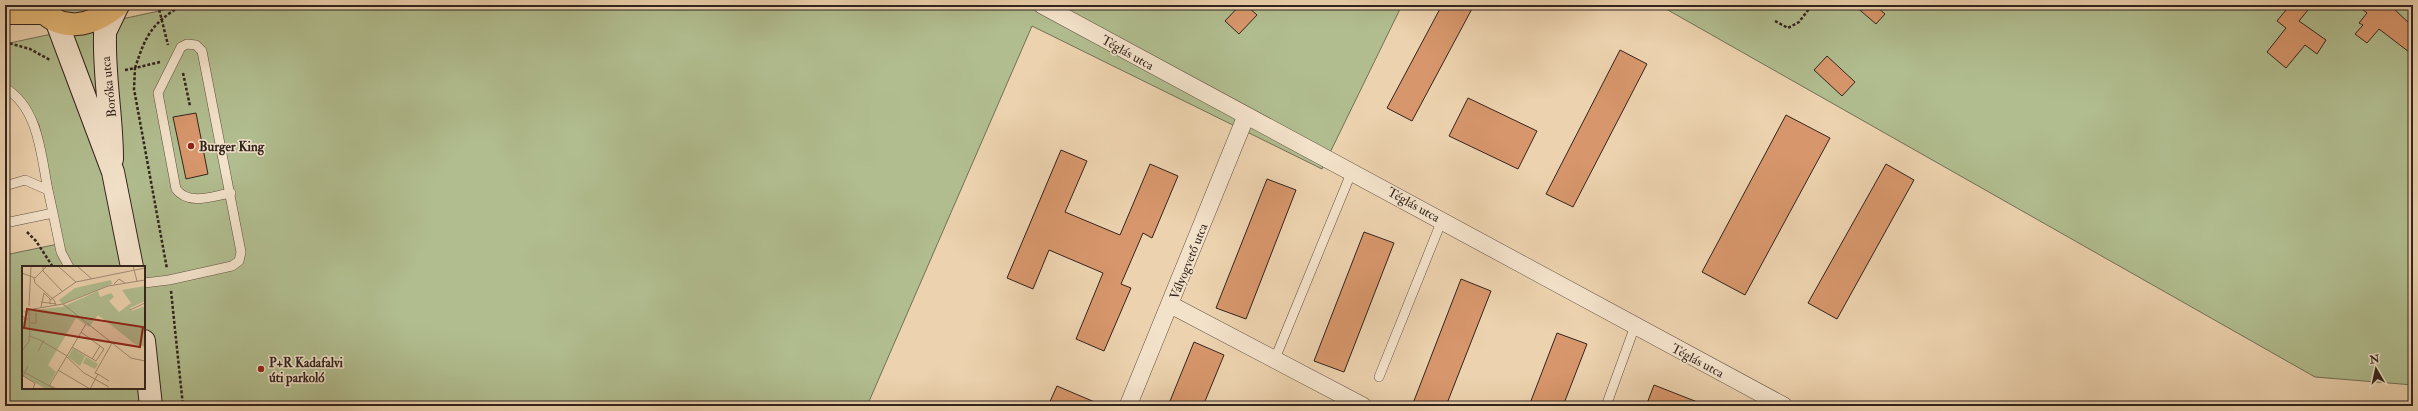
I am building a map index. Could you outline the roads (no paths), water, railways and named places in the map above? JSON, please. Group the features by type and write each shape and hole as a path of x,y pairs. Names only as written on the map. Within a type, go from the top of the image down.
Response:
{"main road":[{"path":"5,13 46,12 72,24 88,24 103,18 118,5"}],"street":[{"name":"Boróka utca","path":"112,172 112,124 105,73 104,37 118,5"},
{"name":"Téglás utca","path":"1042,5 1246,116 1352,171 1784,406"},
{"name":"Boróka utca","path":"46,12 112,172 132,266"},
{"name":"Vályogvető utca","path":"1128,406 1246,116"},
{"path":"1170,305 1274,361 1363,406"},
{"path":"145,350 151,406"}],"lane":[{"path":"145,283 169,280 232,266 239,261 241,252 231,193 202,51 196,44 187,44 181,48 158,93 176,189 182,197 193,200 231,193"},
{"path":"5,88 22,104 29,114 39,146 61,252 68,266"},
{"path":"1274,361 1352,171"},
{"path":"5,186 25,180 48,190"},
{"path":"5,223 54,213"},
{"path":"1379,377 1442,220"},
{"path":"1606,406 1635,326"}],"place":[{"name":"Burger King","path":"191,146"},
{"name":"P+R Kadafalvi úti parkoló","path":"261,369"}]}
